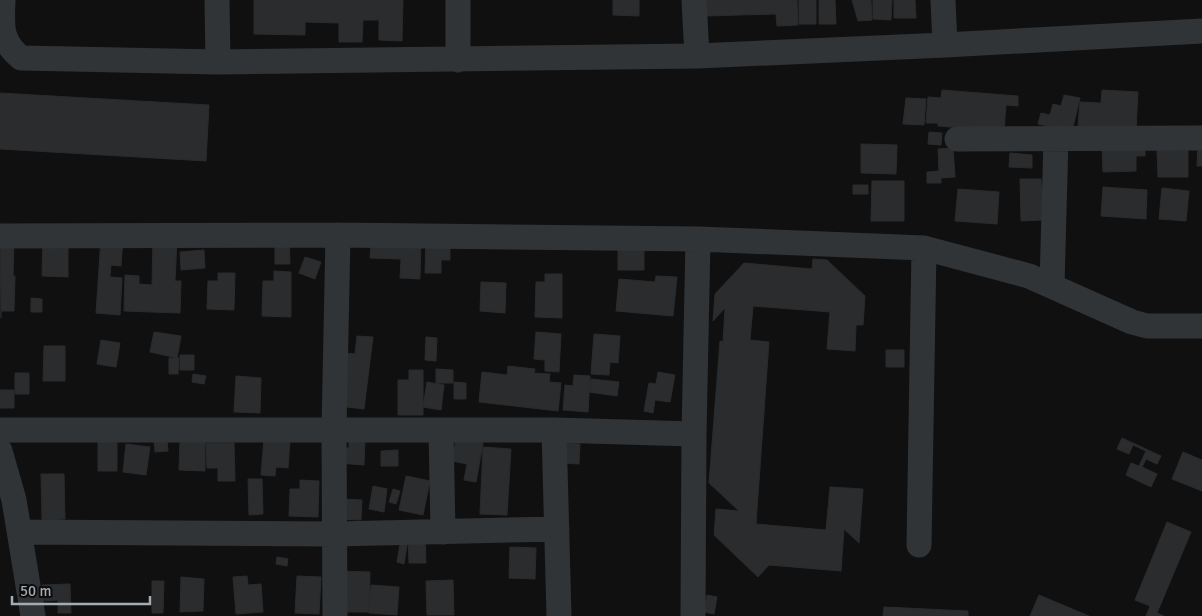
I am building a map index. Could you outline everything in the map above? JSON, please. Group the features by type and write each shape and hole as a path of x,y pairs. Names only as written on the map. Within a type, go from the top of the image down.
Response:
{"street":[{"path":"3,0 2,26 4,40 11,51 21,58 218,62 697,56 1202,31"},
{"path":"217,0 218,62"},
{"path":"458,0 458,60"},
{"path":"694,0 697,56"},
{"path":"943,0 945,45"},
{"path":"1052,286 1056,138"},
{"path":"957,139 1202,138"},
{"path":"0,236 338,235 698,239 924,248 1029,276 1132,322 1147,326 1202,326"},
{"path":"335,616 334,429 338,235"},
{"path":"694,616 694,434 698,239"},
{"path":"919,545 924,248"},
{"path":"0,430 554,430 694,434"},
{"path":"441,430 443,532"},
{"path":"554,430 559,616"},
{"path":"0,451 14,500 33,616"},
{"path":"20,532 335,534 556,529"}],"building":[{"path":"254,0 403,0 402,41 379,40 379,20 363,20 362,42 339,42 339,23 305,22 305,35 254,34"},
{"path":"613,0 639,0 639,16 613,15"},
{"path":"705,0 797,0 798,25 777,26 776,14 705,16"},
{"path":"799,0 816,0 816,24 799,24"},
{"path":"819,0 835,0 836,24 819,24"},
{"path":"852,0 871,0 872,20 858,21"},
{"path":"873,0 892,0 891,20 873,19"},
{"path":"894,0 915,0 916,18 894,18"},
{"path":"942,90 1018,96 1018,106 1006,105 1004,131 938,126 938,123 926,123 928,97 941,98"},
{"path":"1102,90 1138,92 1136,130 1078,126 1080,102 1101,103"},
{"path":"0,93 209,105 206,161 0,149"},
{"path":"1064,95 1080,98 1072,131 1038,124 1041,113 1050,115 1053,104 1061,106"},
{"path":"906,98 926,99 924,125 903,124"},
{"path":"929,132 942,133 941,145 928,144"},
{"path":"1145,143 1145,156 1136,156 1136,171 1103,172 1102,144"},
{"path":"861,144 897,145 896,174 861,173"},
{"path":"1198,145 1202,146 1202,166 1197,166"},
{"path":"953,148 955,177 941,178 941,183 927,183 927,172 939,171 938,149"},
{"path":"1157,150 1188,150 1188,177 1158,177"},
{"path":"1010,153 1032,155 1032,168 1009,167"},
{"path":"1020,179 1041,179 1043,220 1021,221"},
{"path":"872,181 904,181 904,221 871,221"},
{"path":"853,185 868,185 868,194 853,194"},
{"path":"1103,187 1147,190 1146,219 1101,216"},
{"path":"1162,188 1189,191 1186,221 1159,219"},
{"path":"958,189 999,192 997,224 955,221"},
{"path":"275,237 289,237 290,264 275,264"},
{"path":"101,238 123,239 121,266 111,265 110,277 122,278 120,315 96,313"},
{"path":"43,239 68,239 68,277 42,276"},
{"path":"153,239 177,240 175,281 181,281 180,313 124,311 125,275 139,276 139,284 152,285"},
{"path":"371,239 421,242 420,279 400,278 401,259 370,258"},
{"path":"426,239 450,240 450,260 441,260 441,273 425,273"},
{"path":"618,239 644,239 644,270 618,270"},
{"path":"0,241 14,242 13,276 15,276 14,311 1,311 1,318"},
{"path":"204,250 205,268 181,270 180,252"},
{"path":"305,257 321,262 315,279 299,273"},
{"path":"813,259 827,260 865,296 863,325 856,325 855,351 827,349 830,312 753,306 750,340 769,342 756,524 826,530 830,487 863,489 859,543 844,529 841,571 769,565 758,577 714,535 716,509 739,511 709,483 720,341 723,342 725,308 713,321 715,294 744,263 812,269"},
{"path":"274,271 291,272 291,317 262,316 263,281 274,281"},
{"path":"218,273 235,273 234,310 207,309 208,281 218,281"},
{"path":"545,274 562,274 562,318 535,317 536,282 545,282"},
{"path":"656,276 677,277 673,316 616,311 619,279 655,282"},
{"path":"481,282 506,283 505,313 480,311"},
{"path":"31,298 42,299 42,312 31,312"},
{"path":"154,332 181,336 177,358 150,352"},
{"path":"536,332 561,334 559,372 545,371 545,360 534,359"},
{"path":"594,334 620,336 618,363 610,362 609,375 591,374"},
{"path":"357,336 373,337 364,409 338,406 344,353 355,354"},
{"path":"426,337 437,338 436,361 425,360"},
{"path":"101,340 120,343 116,367 97,364"},
{"path":"44,346 65,346 65,381 43,381"},
{"path":"886,350 904,350 904,367 886,367"},
{"path":"180,355 194,355 194,370 180,370"},
{"path":"169,358 179,358 178,374 169,374"},
{"path":"508,366 535,369 534,373 550,374 549,382 561,383 558,411 479,402 482,372 507,375"},
{"path":"436,369 453,370 453,383 436,383"},
{"path":"409,370 423,370 423,415 398,415 398,380 409,380"},
{"path":"658,372 675,375 670,402 655,400 653,413 644,411 649,383 656,384"},
{"path":"15,373 29,373 29,394 15,394"},
{"path":"193,374 206,376 204,384 192,382"},
{"path":"574,375 590,376 588,412 563,410 565,385 573,386"},
{"path":"236,376 261,378 260,413 234,412"},
{"path":"591,379 619,382 617,396 589,392"},
{"path":"427,382 444,385 441,410 423,407"},
{"path":"454,382 466,383 466,399 454,399"},
{"path":"0,390 14,390 14,408 0,408"},
{"path":"264,438 290,440 288,468 276,467 275,476 261,475"},
{"path":"1122,438 1161,456 1157,464 1146,459 1142,467 1157,474 1151,487 1126,475 1131,463 1139,466 1146,451 1133,445 1129,454 1117,449"},
{"path":"98,439 117,439 117,471 98,471"},
{"path":"167,439 168,451 155,452 154,440"},
{"path":"349,439 365,439 364,465 338,463 339,448 349,448"},
{"path":"456,439 483,443 476,482 464,480 467,464 452,461"},
{"path":"180,441 205,442 205,471 179,470"},
{"path":"206,443 234,443 235,481 218,481 218,468 207,468"},
{"path":"562,443 580,444 579,464 561,463"},
{"path":"126,444 150,447 146,475 123,472"},
{"path":"483,447 511,449 507,515 480,514"},
{"path":"398,450 398,466 381,466 381,451"},
{"path":"1183,452 1202,460 1202,491 1172,479"},
{"path":"41,474 64,474 65,519 42,520"},
{"path":"406,476 430,481 423,515 399,510"},
{"path":"248,479 262,479 263,514 249,515"},
{"path":"300,480 319,481 318,517 289,516 290,489 300,489"},
{"path":"373,486 387,489 384,512 369,509"},
{"path":"393,489 400,491 396,504 389,502"},
{"path":"341,499 362,500 361,520 340,519"},
{"path":"1167,522 1191,532 1157,613 1164,616 1146,616 1150,606 1135,600"},
{"path":"425,536 426,563 409,563 408,537"},
{"path":"401,538 408,539 404,564 397,562"},
{"path":"510,547 536,548 535,579 509,578"},
{"path":"277,557 288,559 287,566 276,564"},
{"path":"339,571 370,572 369,612 338,612"},
{"path":"247,576 248,585 261,584 263,612 236,614 233,577"},
{"path":"297,576 321,577 319,614 295,613"},
{"path":"181,577 204,579 203,611 180,612"},
{"path":"453,580 454,615 427,615 426,581"},
{"path":"152,581 164,581 163,613 152,613"},
{"path":"70,584 71,613 58,613 58,600 43,601 42,585"},
{"path":"371,585 399,587 397,615 369,613"},
{"path":"707,595 717,597 714,614 704,612"},
{"path":"1039,595 1089,616 1030,616"},
{"path":"884,607 968,611 968,616 883,616"}]}
